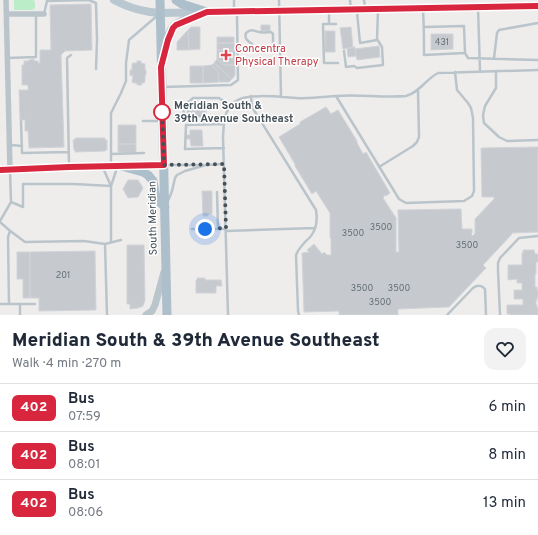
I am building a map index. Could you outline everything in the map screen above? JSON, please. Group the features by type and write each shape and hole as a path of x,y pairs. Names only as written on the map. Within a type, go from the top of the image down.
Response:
{"main road":[{"path":"114,0 142,11 160,13 207,12 236,14 278,11 423,8 457,4 478,7 538,6"},
{"name":"South Meridian","path":"160,0 167,315"},
{"path":"176,0 182,4 207,12"},
{"path":"161,67 168,40 173,28 182,21 207,12"},
{"path":"0,170 164,165"},
{"path":"113,166 143,172 148,175 153,181 156,199 165,207"}],"street":[{"path":"6,0 10,170"},
{"path":"7,14 44,14"},
{"path":"146,315 152,311 155,305 166,266"}],"lane":[{"path":"44,14 47,1 88,0 96,2 96,69"},
{"path":"162,87 231,85 238,80 237,30 234,0"},
{"path":"279,0 278,11 281,97"},
{"path":"350,0 358,9"},
{"path":"364,0 358,9 360,43 377,39"},
{"path":"478,7 480,72"},
{"path":"423,8 424,55 466,54"},
{"path":"344,51 346,67 354,66 357,68 383,64 382,47 377,39 378,9"},
{"path":"329,10 329,24"},
{"path":"111,242 111,186 113,166 111,154 111,113 122,93 126,80 126,63 129,40 160,13"},
{"path":"8,58 36,57 36,14"},
{"path":"494,58 499,30 538,23"},
{"path":"336,24 323,24 324,63 338,63"},
{"path":"424,27 464,26 466,54 468,58 538,60"},
{"path":"252,44 247,41 246,37 246,32 249,30 272,33 273,43"},
{"path":"69,167 67,58 70,55"},
{"path":"228,315 224,124 225,116 228,110 235,102 242,98 251,96 308,98 336,96 406,96 412,95 438,73 538,70"},
{"path":"496,71 496,88 485,106 483,115 484,123 499,137 507,141 538,140"},
{"path":"336,96 399,199 406,203 462,202 468,200 474,191 473,118 471,108 457,90 456,72"},
{"path":"379,166 414,146 417,142 419,137 418,90"},
{"path":"251,96 252,107 316,210 316,228 310,237 297,250 296,255 299,315"},
{"path":"225,116 189,116 184,114 184,107 193,98 219,98 231,106"},
{"path":"21,121 22,153 68,152"},
{"path":"143,121 163,121"},
{"path":"224,124 186,125 185,149 224,148"},
{"path":"9,145 22,146"},
{"path":"111,154 144,153"},
{"path":"165,207 177,175 184,171 206,164"},
{"path":"164,165 224,164"},
{"path":"111,186 113,166"},
{"path":"10,170 11,202 0,222 25,242 84,241 106,244 121,240"},
{"path":"11,202 23,206 23,184 111,186"},
{"path":"217,192 218,229"},
{"path":"192,229 226,230 316,228"},
{"path":"10,231 8,237 10,304"},
{"path":"500,315 498,263 500,258 519,238 538,236"},
{"path":"106,244 107,315"},
{"path":"447,315 473,288 480,285 485,289 486,315"},
{"path":"0,304 35,304"},
{"path":"20,304 20,315"}],"green space":[{"path":"14,0 34,0 35,8 32,10 14,10"}],"building":[{"path":"91,4 92,50 65,51 61,55 64,147 29,148 28,131 25,131 25,120 20,120 19,90 28,90 28,85 22,85 22,65 24,65 24,61 34,59 34,61 38,61 38,63 40,63 40,50 51,50 50,5"},
{"path":"261,25 270,25 270,31 261,31"},
{"path":"191,27 200,27 200,49 189,50 188,30"},
{"path":"351,27 353,48 343,49 340,28"},
{"path":"188,30 189,50 177,50 177,42"},
{"path":"325,31 335,31 335,52 325,52"},
{"path":"431,34 453,34 453,49 431,50"},
{"path":"217,37 234,37 234,43 217,43"},
{"path":"217,43 234,43 235,50 217,50"},
{"path":"379,46 380,57 357,60 355,49"},
{"path":"355,47 356,56 348,57 347,48"},
{"name":"Concentra Physical Therapy","path":"217,50 235,50 235,65 224,65 217,59"},
{"path":"217,59 224,65 235,65 235,75 232,79 214,63"},
{"path":"137,61 141,61 141,63 145,64 146,75 144,83 141,83 142,85 137,85 137,83 132,82 133,75 130,76 132,64 137,63"},
{"path":"214,63 232,79 229,82 219,82 218,72 212,65"},
{"path":"212,65 218,72 219,82 203,83 203,66"},
{"path":"190,66 203,66 203,83 190,83"},
{"path":"206,105 206,115 187,115 187,106"},
{"path":"326,107 331,114 338,110 357,141 363,154 366,152 390,193 386,196 385,195 383,198 396,218 396,252 399,252 398,210 461,209 462,229 472,229 471,234 473,236 475,233 475,219 494,199 494,197 482,197 481,148 538,147 538,232 512,233 483,265 486,268 449,307 398,309 398,315 339,315 339,311 304,312 302,253 309,252 307,250 314,244 322,254 324,252 327,255 331,255 330,213 316,191 312,194 279,137 300,124 300,122"},
{"path":"118,125 136,125 136,144 118,144"},
{"path":"190,130 202,130 203,146 191,146 190,139 186,139 186,135 190,135"},
{"path":"75,138 105,138 105,140 107,140 107,150 75,152 73,140 75,140"},
{"path":"118,144 136,144 136,153 118,152"},
{"path":"128,180 138,180 143,188 138,197 128,198 123,189"},
{"path":"202,191 212,191 212,214 208,214 208,216 203,216"},
{"path":"127,245 144,245 145,300 143,306 130,309 130,304 127,304"},
{"path":"523,250 534,250 535,254 538,254 538,262 536,262 535,287 537,287 538,290 536,305 538,308 538,315 507,314 507,305 523,305 523,299 514,299 514,290 522,290 522,283 517,283 517,279 508,280 508,265 522,265"},
{"path":"95,251 96,310 39,311 39,298 30,298 30,252"},
{"path":"17,252 30,252 30,298 23,298 23,279 17,279"},
{"path":"197,278 205,278 205,280 221,280 222,286 216,286 216,293 196,293"}],"bus line":[{"name":"402","path":"0,170 164,165 161,67 169,35 173,28 182,21 207,12 538,6"}],"place":[{"name":"Concentra Physical Therapy","path":"226,55"},
{"name":"Meridian South & 39th Avenue Southeast","path":"162,112"}],"route":[{"path":"162,112 162,110 164,165 224,164 226,228 205,229"}]}
